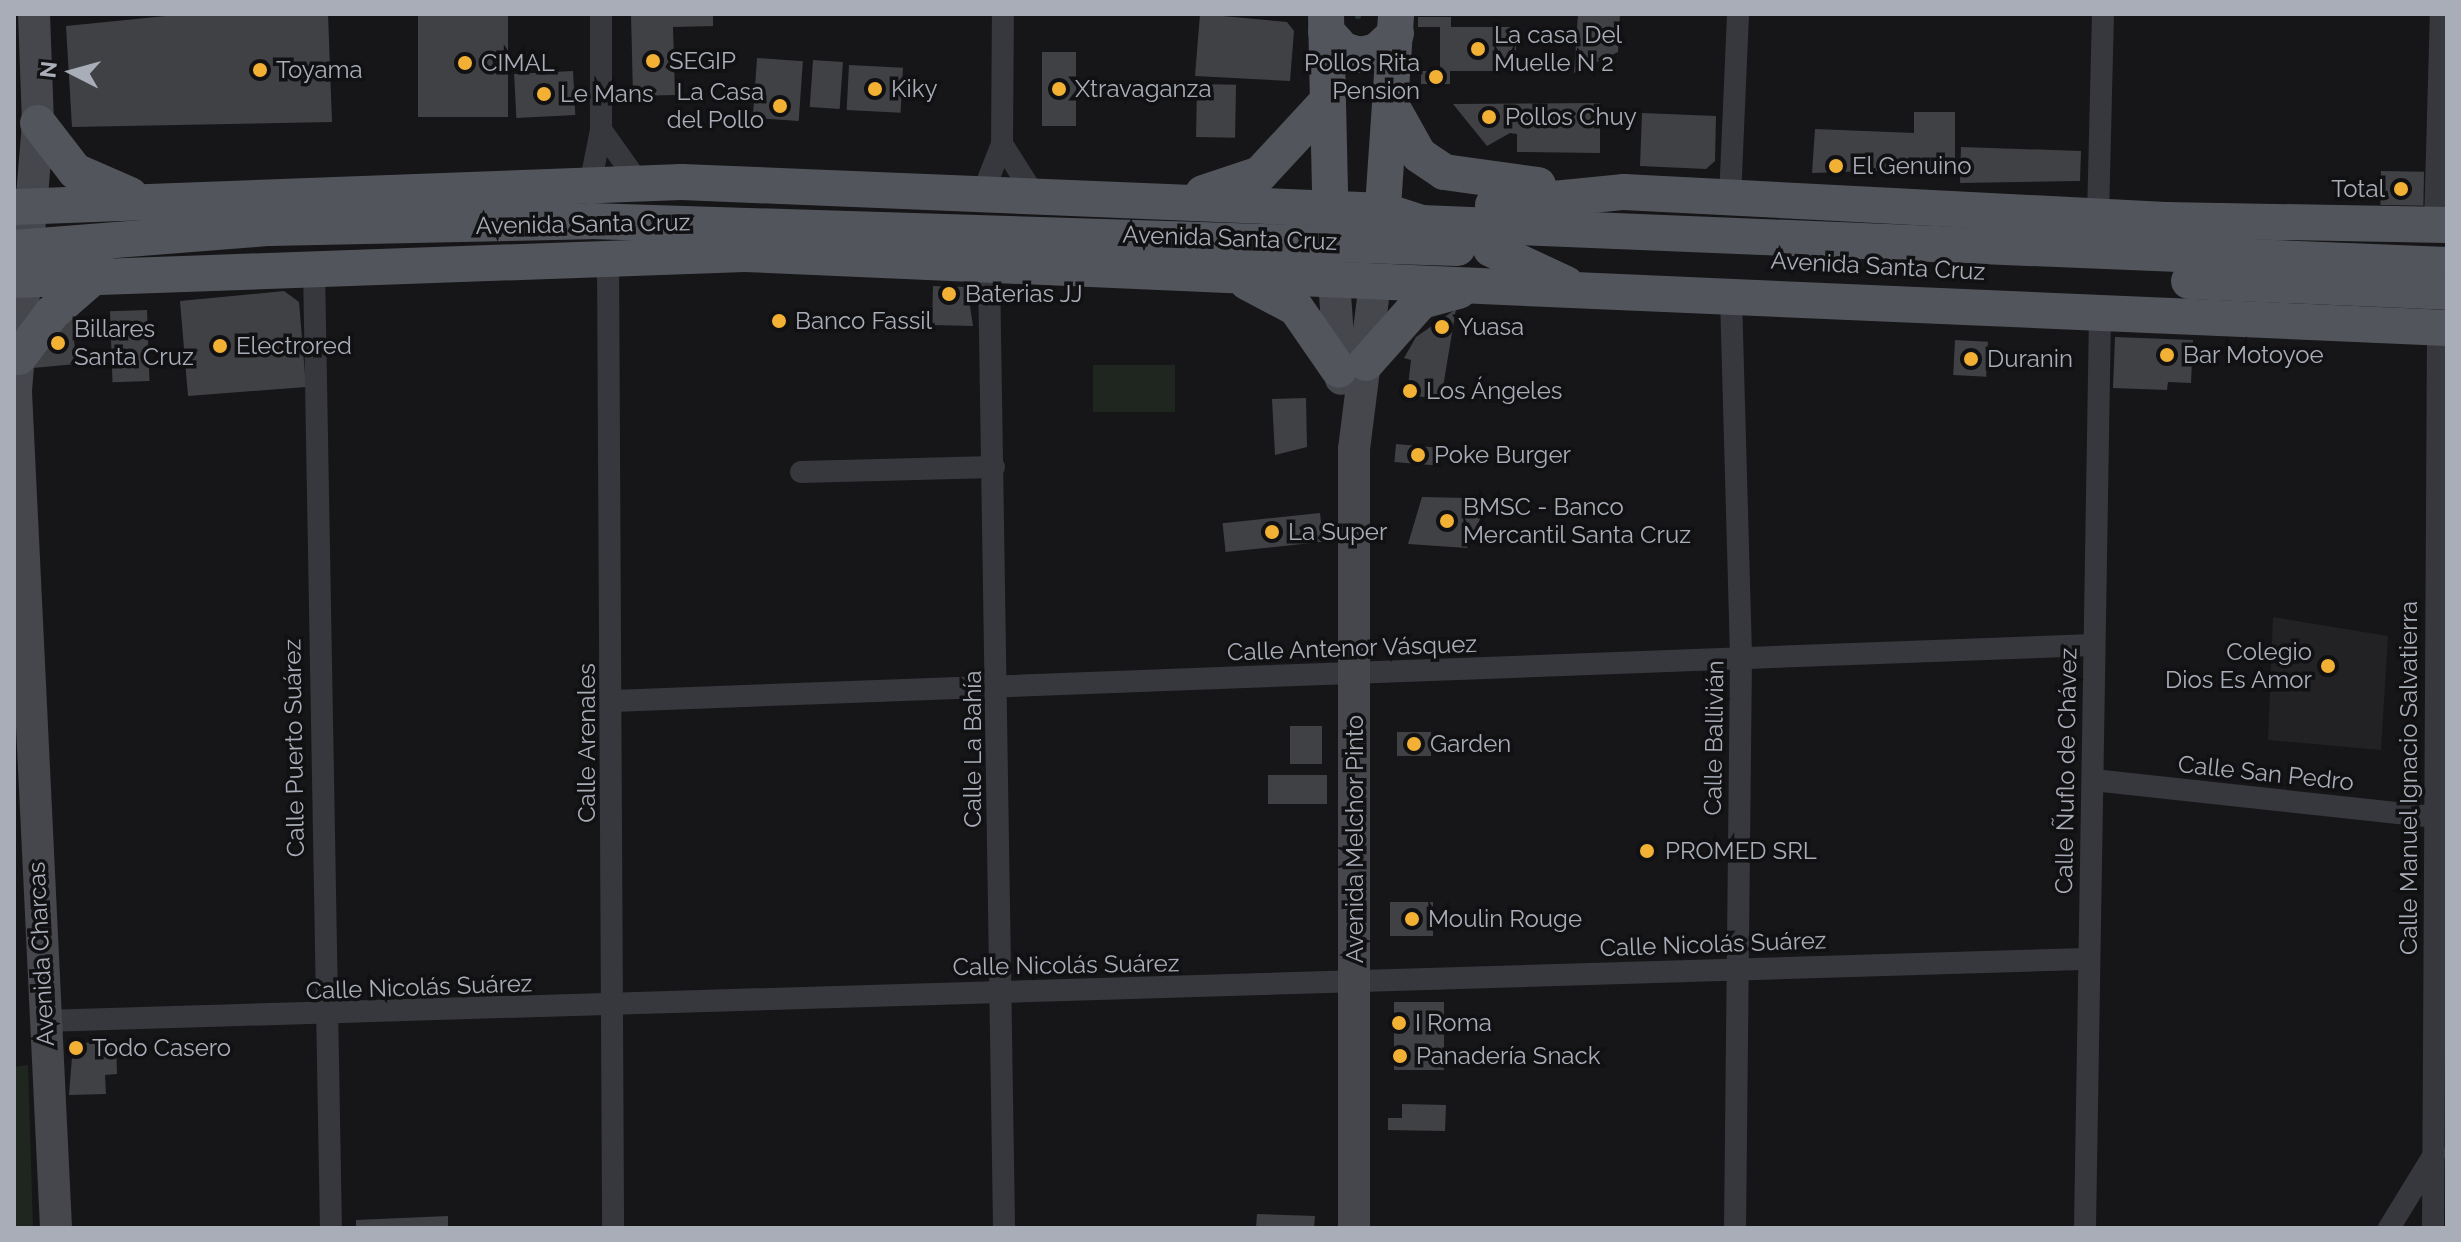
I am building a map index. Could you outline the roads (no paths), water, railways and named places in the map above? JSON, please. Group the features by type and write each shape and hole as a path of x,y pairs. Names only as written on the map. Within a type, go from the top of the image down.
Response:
{"main road":[{"name":"Avenida Charcas","path":"34,14 38,123 21,253 16,378 19,569 56,1228"},
{"path":"1326,23 1343,50 1360,55 1377,51 1396,24"},
{"name":"Avenida Melchor Pinto","path":"1326,23 1323,106 1334,280 1353,366 1354,1228"},
{"name":"Avenida Melchor Pinto","path":"1353,366 1375,282 1382,228 1395,112 1396,24"},
{"path":"1157,202 1260,174 1323,106"},
{"path":"1395,112 1419,155 1444,172 1624,192"},
{"path":"38,123 75,171 136,197"},
{"name":"Avenida Santa Cruz","path":"21,253 136,197 638,182 1157,202 1331,226 1382,228 1438,224 2447,265"},
{"name":"Avenida Santa Cruz","path":"1382,228 1423,202 1520,206 1624,192 2165,220 2441,224"},
{"path":"2165,220 2390,261"},
{"name":"Avenida Santa Cruz","path":"21,253 78,244 269,228 712,222 1207,237 1331,226"},
{"path":"523,225 745,254"},
{"name":"Avenida Santa Cruz","path":"1382,228 1491,249 2447,292"},
{"path":"1104,272 1207,237"},
{"path":"16,378 52,313 134,239"},
{"path":"1491,249 1580,290"},
{"name":"Avenida Santa Cruz","path":"21,253 96,275 745,254 989,270 1211,274 2443,328"},
{"path":"1211,274 1253,284 1296,308 1353,366 1421,301 1486,287"},
{"path":"2178,280 2336,323"}],"street":[{"path":"590,185 601,130 601,14"},
{"path":"982,195 1002,144 1003,14"},
{"path":"1730,198 1738,14"},
{"path":"2098,217 2103,14"},
{"path":"2441,14 2441,224"},
{"path":"601,130 638,182"},
{"path":"1002,144 1035,196"},
{"name":"Calle Arenales","path":"608,257 613,701 613,1228"},
{"name":"Calle Puerto Suárez","path":"314,267 324,1016 331,1228"},
{"name":"Calle La Bahía","path":"989,270 999,682 1004,1228"},
{"name":"Calle Ballivián","path":"1731,297 1741,657 1735,1228"},
{"name":"Calle Ñuflo de Chávez","path":"2085,1228 2100,315"},
{"name":"Calle Manuel Ignacio Salvatierra","path":"2433,1228 2436,1151 2433,817 2443,328"},
{"path":"801,472 994,467"},
{"name":"Calle Antenor Vásquez","path":"613,701 999,682 1355,676 1741,657 2093,645"},
{"name":"Calle San Pedro","path":"2093,780 2433,817"},
{"name":"Calle Nicolás Suárez","path":"44,1021 611,1007 1000,991 1355,986 1737,968 2089,959"},
{"path":"2389,1228 2447,1130"}],"place":[{"name":"La casa Del Muelle N 2","path":"1478,49"},
{"name":"SEGIP","path":"653,61"},
{"name":"CIMAL","path":"465,63"},
{"name":"Toyama","path":"260,70"},
{"name":"Pollos Rita Pension","path":"1436,77"},
{"name":"Kiky","path":"875,89"},
{"name":"Xtravaganza","path":"1059,89"},
{"name":"Le Mans","path":"544,94"},
{"name":"La Casa del Pollo","path":"780,106"},
{"name":"Pollos Chuy","path":"1489,117"},
{"name":"El Genuino","path":"1836,166"},
{"name":"Total","path":"2401,189"},
{"name":"Baterias JJ","path":"949,294"},
{"name":"Banco Fassil","path":"779,321"},
{"name":"Yuasa","path":"1442,327"},
{"name":"Billares Santa Cruz","path":"58,343"},
{"name":"Electrored","path":"220,346"},
{"name":"Bar Motoyoe","path":"2167,355"},
{"name":"Duranin","path":"1971,359"},
{"name":"Los Ángeles","path":"1410,391"},
{"name":"Poke Burger","path":"1418,455"},
{"name":"BMSC - Banco Mercantil Santa Cruz","path":"1447,521"},
{"name":"La Super","path":"1272,532"},
{"name":"Colegio Dios Es Amor","path":"2328,666"},
{"name":"Garden","path":"1414,744"},
{"name":"PROMED SRL","path":"1647,851"},
{"name":"Moulin Rouge","path":"1412,919"},
{"name":"I Roma","path":"1399,1023"},
{"name":"Todo Casero","path":"76,1048"},
{"name":"Panadería Snack","path":"1400,1056"}]}
